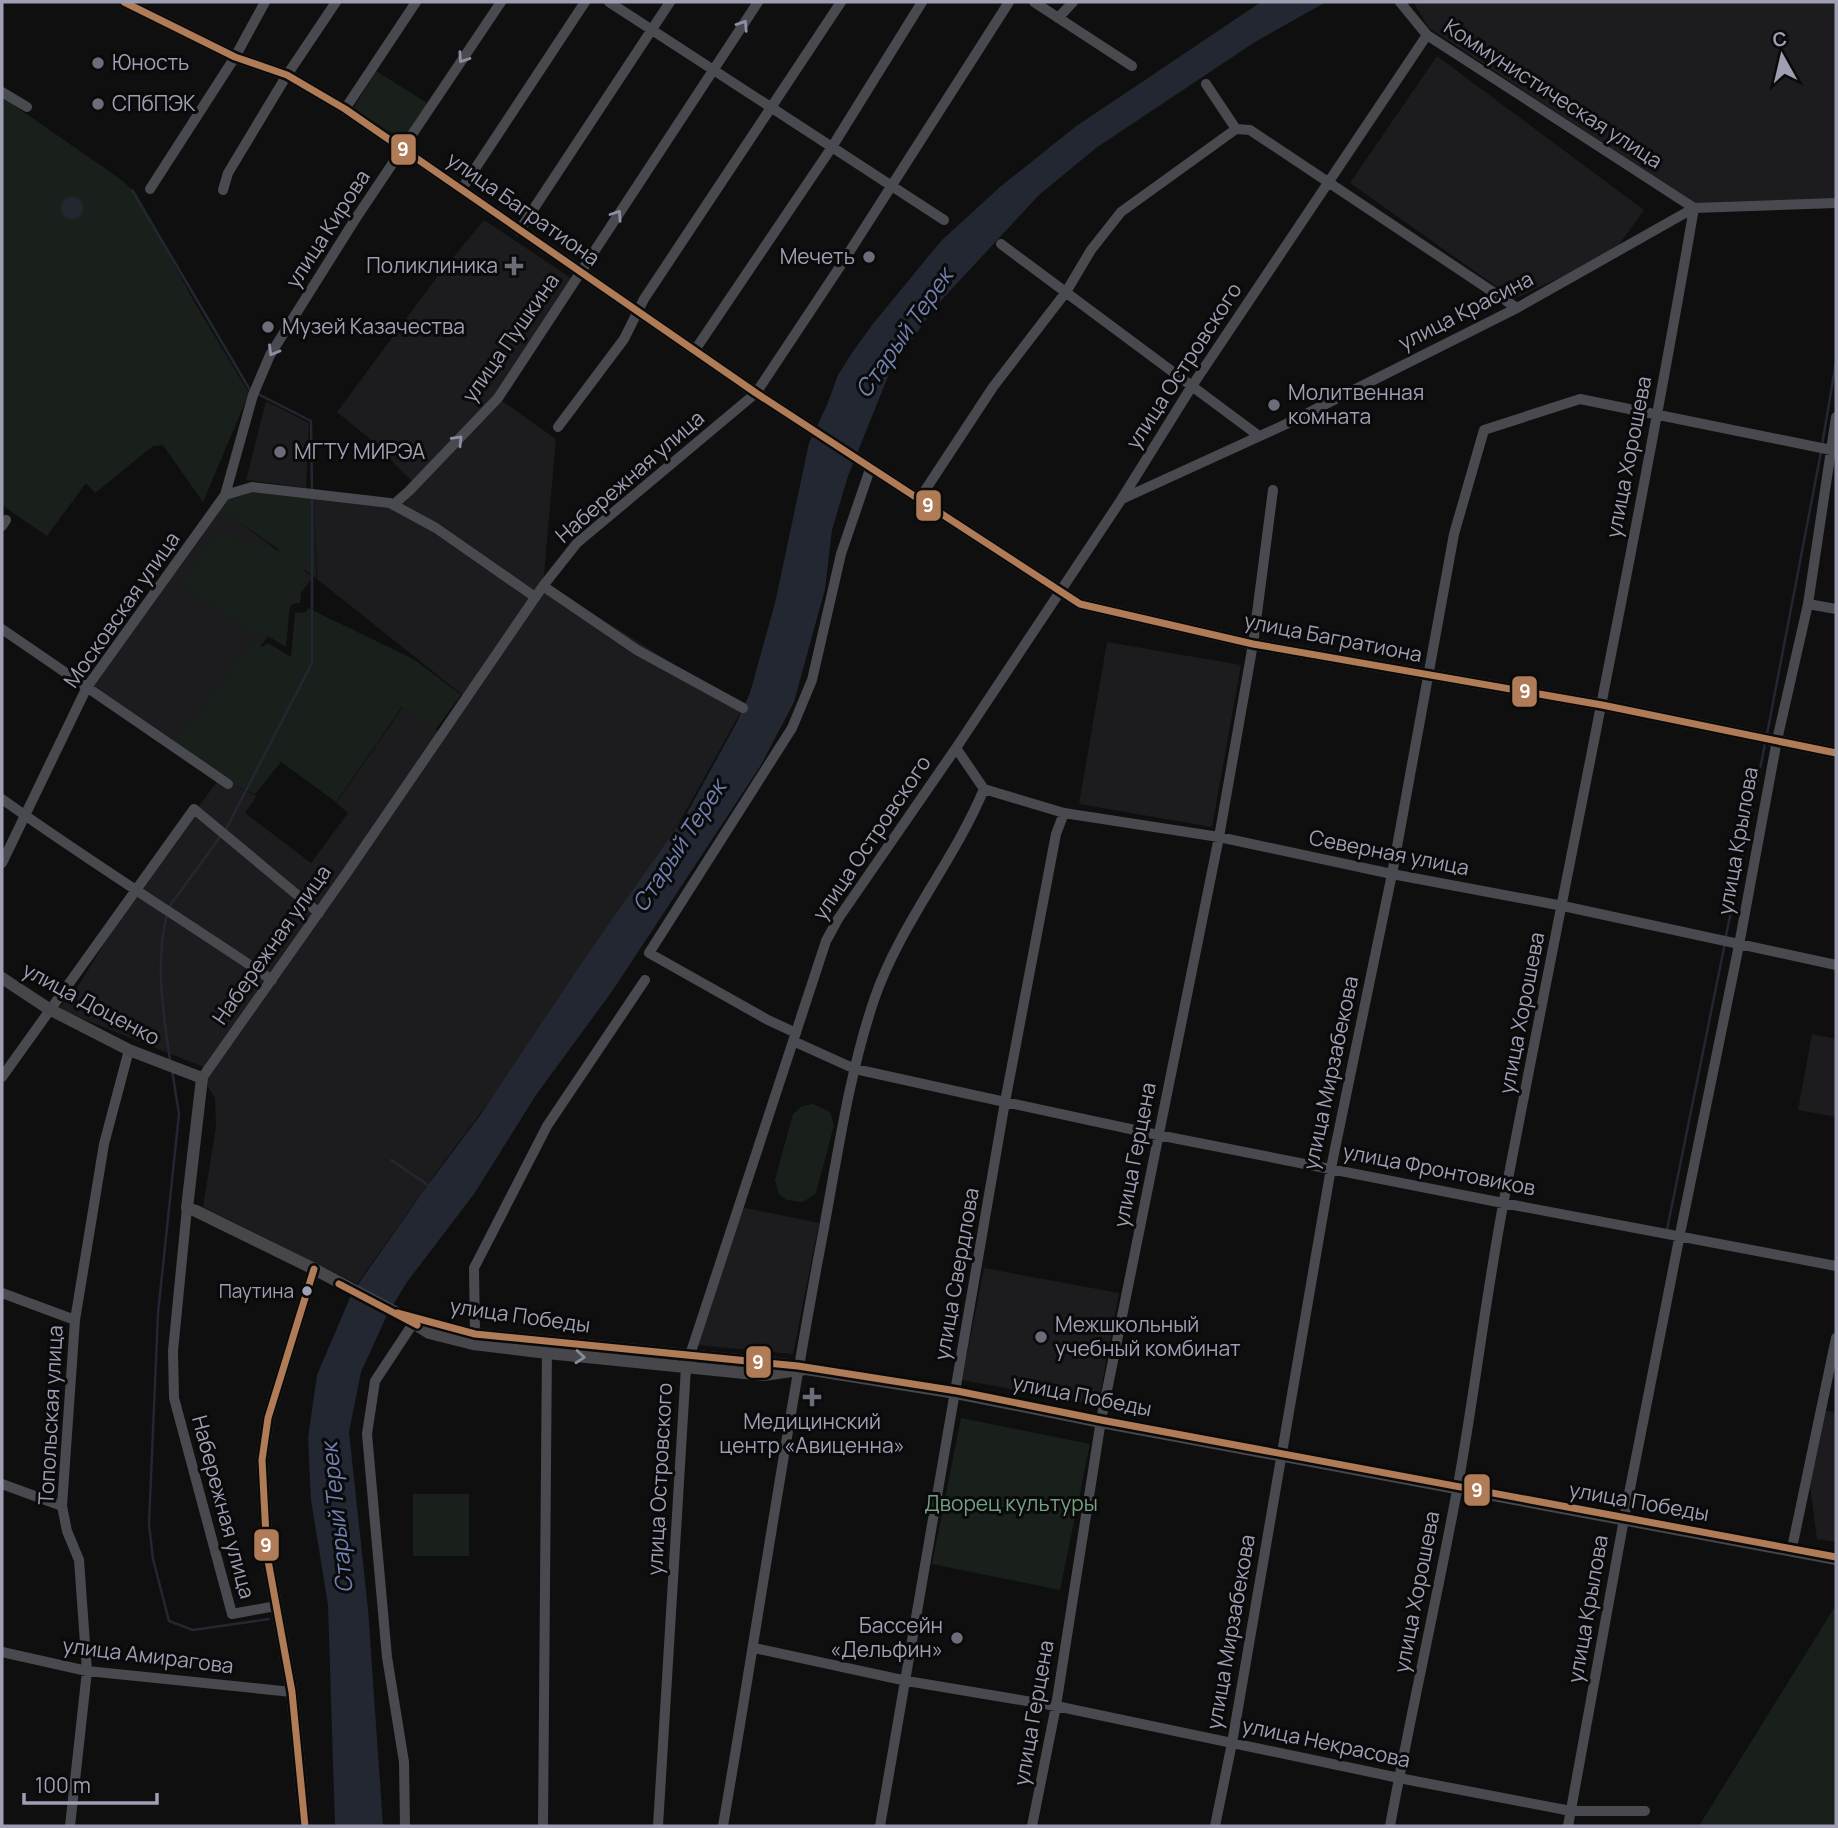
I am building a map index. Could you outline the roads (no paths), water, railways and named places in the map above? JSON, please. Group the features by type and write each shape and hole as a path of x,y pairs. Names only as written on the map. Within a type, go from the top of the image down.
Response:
{"main road":[{"name":"улица Багратиона","path":"124,2 235,57 287,75 345,109 756,393 1080,604 1253,644 1602,705 1836,753"},
{"name":"улица Доценко","path":"2,978 49,1009 129,1050 202,1077"},
{"name":"Набережная улица","path":"187,1208 202,1077"},
{"name":"улица Победы","path":"187,1208 414,1321 547,1348"},
{"path":"305,1826 292,1692 267,1555 262,1460 268,1418 314,1269"},
{"name":"улица Победы","path":"414,1321 429,1333 473,1344 798,1368 957,1392 1836,1558"},
{"name":"улица Победы","path":"1624,1518 1836,1558"}],"street":[{"path":"150,190 235,57 265,2"},
{"path":"223,190 228,173 287,75 336,2"},
{"path":"345,109 416,2"},
{"name":"улица Кирова","path":"225,495 253,395 270,355 402,149 501,2"},
{"path":"461,190 585,2"},
{"path":"609,2 944,220"},
{"path":"519,231 670,2"},
{"name":"улица Пушкина","path":"393,505 498,398 758,2"},
{"path":"558,427 624,339 644,299 841,2"},
{"path":"695,350 832,147 922,2"},
{"name":"Набережная улица","path":"202,1077 319,913 542,586 577,543 756,393 1009,2"},
{"path":"1034,2 1132,66"},
{"path":"1058,18 1073,2"},
{"name":"Коммунистическая улица","path":"1399,2 1427,35 1694,208"},
{"name":"улица Островского","path":"658,1826 688,1361 826,941 838,919 1060,592 1192,386 1427,35"},
{"path":"1206,84 1236,129"},
{"path":"2,92 27,107"},
{"path":"918,501 993,387 1066,292 1091,250 1121,212 1236,129 1250,130 1517,308"},
{"name":"улица Красина","path":"1121,500 1259,436 1517,308 1694,208 1836,203"},
{"name":"улица Хорошева","path":"1390,1826 1457,1487 1503,1203 1658,415 1694,208"},
{"path":"1001,244 1259,436"},
{"name":"улица Мирзабекова","path":"1215,1826 1232,1743 1331,1168 1392,874 1454,534 1484,430 1580,399 1658,415"},
{"path":"1658,415 1833,450"},
{"name":"улица Крылова","path":"1568,1826 1624,1518 1739,946 1777,740 1808,604 1836,417"},
{"name":"улица Фронтовиков","path":"865,466 841,554 812,680 792,728 649,953 855,1069 1158,1135 1503,1203 1680,1233 1836,1266"},
{"path":"225,495 252,486 393,505 436,528 535,597"},
{"name":"улица Герцена","path":"1032,1826 1056,1706 1101,1421 1219,837 1253,644 1273,491"},
{"name":"Московская улица","path":"2,863 87,687 225,495"},
{"path":"542,586 637,650 743,708"},
{"path":"1808,604 1836,609"},
{"path":"2,629 228,784"},
{"path":"723,1826 798,1368 855,1069 874,999 907,926 971,821 984,789 956,748"},
{"name":"Северная улица","path":"984,789 1064,813 1219,837 1392,874 1563,906 1836,965"},
{"path":"2,799 272,980"},
{"path":"2,1077 194,809 319,913"},
{"name":"улица Свердлова","path":"880,1826 1005,1102 1056,835 1064,813"},
{"path":"475,1334 474,1268 547,1126 645,980"},
{"name":"Топольская улица","path":"70,1826 87,1671 79,1560 67,1531 62,1506 75,1320 104,1144 129,1050"},
{"name":"Набережная улица","path":"187,1208 173,1351 174,1398 232,1614 276,1606"},
{"path":"2,1293 75,1320"},
{"path":"405,1826 404,1762 387,1657 367,1434 375,1381 414,1321"},
{"path":"1792,1548 1836,1338"},
{"path":"543,1826 547,1348"},
{"path":"2,1484 62,1506"},
{"name":"улица Некрасова","path":"754,1648 907,1681 1056,1706 1571,1811 1645,1811"},
{"name":"улица Амирагова","path":"2,1652 87,1671 292,1692"}],"water":[{"name":"Старый Терек","path":"1261,2 1326,2 1255,42 1096,148 1039,195 935,307 891,369 848,476 832,530 825,589 794,702 761,765 613,990 536,1095 474,1194 407,1282 388,1313 361,1372 349,1432 368,1609 383,1826 335,1826 328,1605 311,1500 308,1438 317,1375 352,1293 481,1114 580,965 687,813 737,722 750,693 775,603 809,443 838,375 852,353 941,241 1000,187 1075,127"},
{"path":"72,197 80,200 83,208 80,216 72,219 64,216 61,208 64,200"}],"waterway":[{"path":"132,190 250,390"},
{"path":"1822,445 1836,362"},
{"path":"256,393 311,421 312,492"},
{"path":"1767,734 1821,452"},
{"path":"225,831 312,663 312,499"},
{"path":"1726,936 1765,744"},
{"path":"169,907 220,837"},
{"path":"167,914 161,968 170,1060"},
{"path":"1667,1230 1725,943"},
{"path":"172,1070 179,1114 158,1313 149,1524 153,1559 169,1621 193,1630 269,1619"},
{"path":"391,1160 428,1185"}],"place":[{"name":"Юность","path":"98,63"},
{"name":"СПбПЭК","path":"98,104"},
{"name":"Мечеть","path":"869,257"},
{"name":"Поликлиника","path":"514,266"},
{"name":"Музей Казачества","path":"268,327"},
{"name":"Молитвенная комната","path":"1274,405"},
{"name":"МГТУ МИРЭА","path":"280,452"},
{"name":"Паутина","path":"307,1291"},
{"name":"Межшкольный учебный комбинат","path":"1041,1337"},
{"name":"Медицинский центр «Авиценна»","path":"812,1397"},
{"name":"Бассейн «Дельфин»","path":"957,1638"}],"park label":[{"name":"Дворец культуры","path":"1011,1504"}]}
